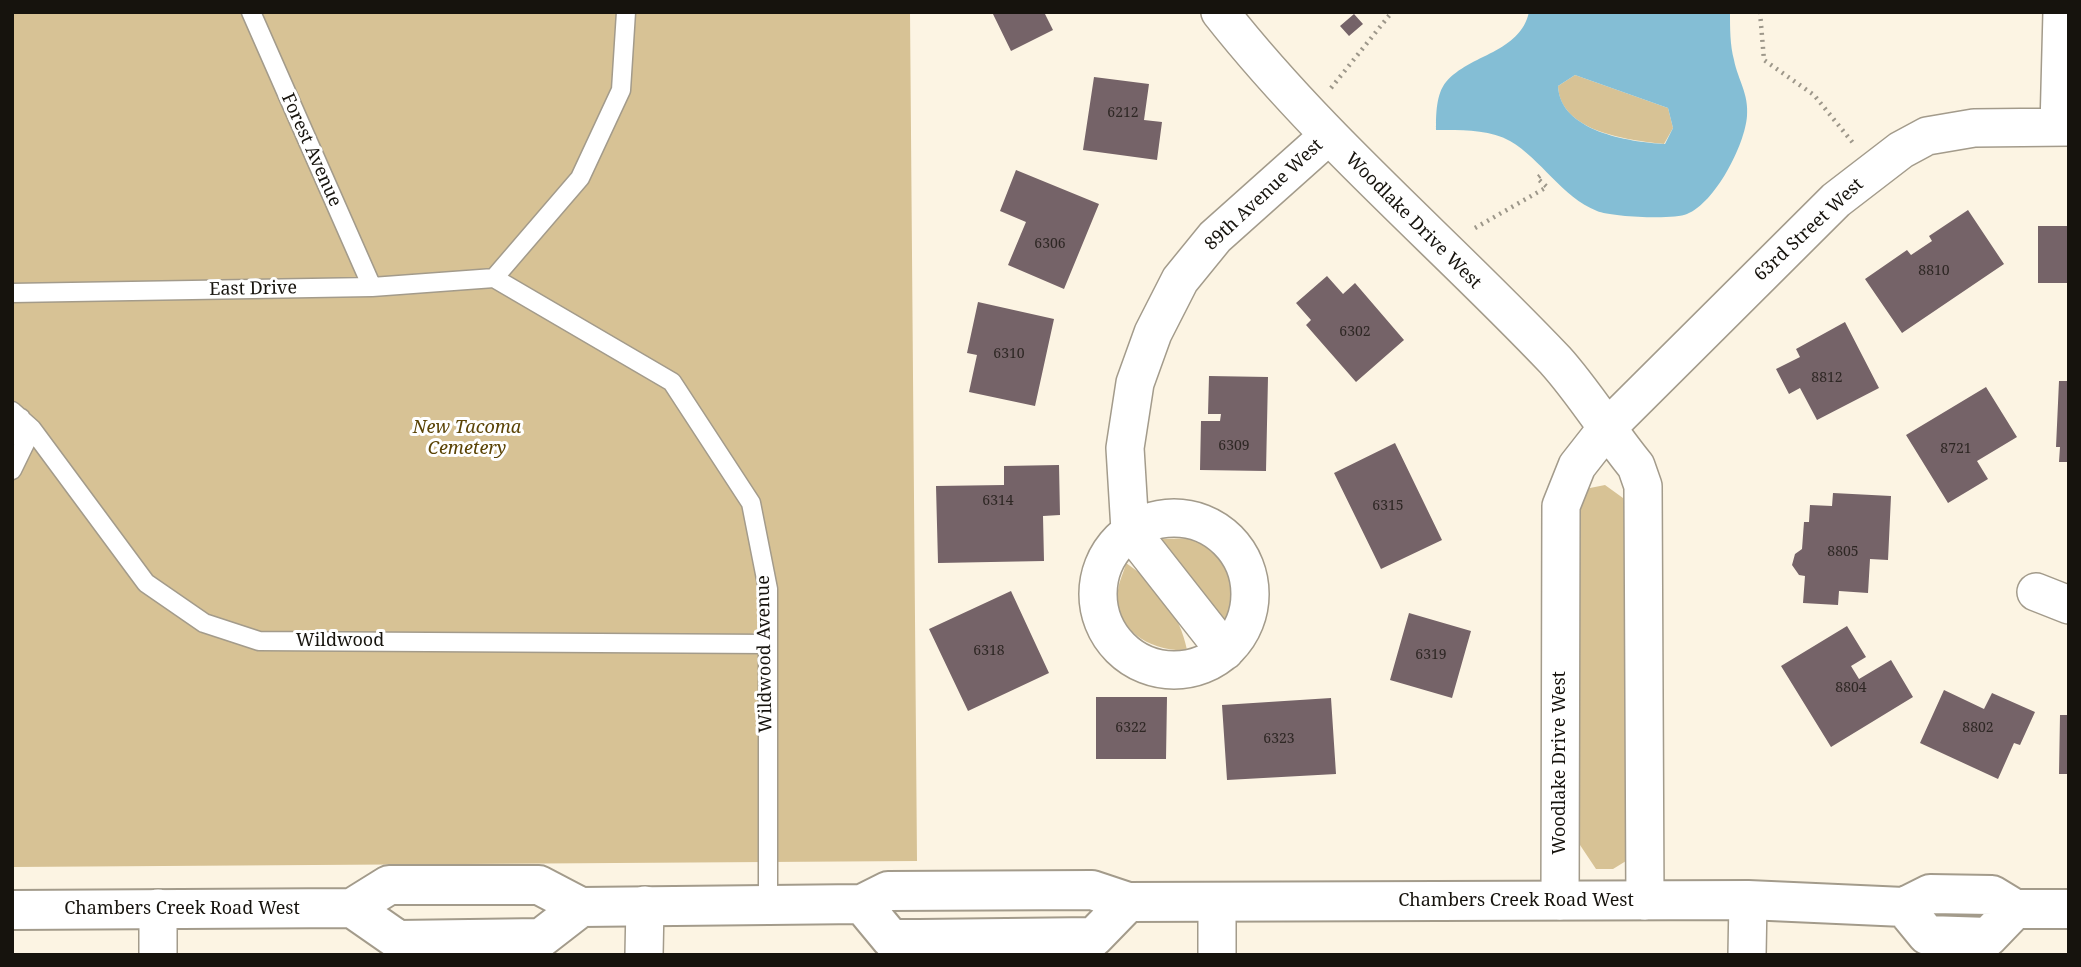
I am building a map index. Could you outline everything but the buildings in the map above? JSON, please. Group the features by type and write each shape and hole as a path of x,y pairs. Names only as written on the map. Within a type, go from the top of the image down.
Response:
{"street":[{"name":"Woodlake Drive West","path":"1220,12 1266,71 1327,137 1556,362 1636,466 1643,486 1645,901"},
{"path":"2062,12 2064,127"},
{"name":"63rd Street West","path":"1606,429 1836,200 1901,150 1927,136 1974,128 2064,127"},
{"name":"89th Avenue West","path":"1130,530 1125,448 1135,383 1153,332 1180,280 1214,237 1327,137"},
{"name":"Woodlake Drive West","path":"1560,901 1561,506 1577,466 1606,429"},
{"path":"1179,517 1205,523 1226,537 1242,557 1251,581 1250,607 1242,631 1225,651 1204,664 1179,670 1154,668 1132,658 1113,641 1101,619 1097,594 1101,569 1112,547 1130,530 1153,520 1179,517"},
{"path":"1130,530 1225,651"},
{"name":"Chambers Creek Road West","path":"12,910 352,908 389,885 539,885 581,906 862,904 888,891 1092,890 1128,902 1748,900 1903,906 1930,894 1992,895 2015,909 2069,909"},
{"path":"1747,955 1748,900"},
{"path":"1217,902 1217,955"},
{"path":"644,955 645,905"},
{"path":"352,908 398,940 541,938 581,906"},
{"path":"158,908 158,955"}],"lane":[{"name":"Forest Avenue","path":"251,12 372,287"},
{"path":"494,278 580,178 621,90 626,12"},
{"name":"East Drive","path":"12,293 372,287 494,278"},
{"name":"Wildwood Avenue","path":"494,278 673,382 751,503 768,589 768,905"},
{"path":"12,436 22,419"},
{"path":"12,470 22,419"},
{"name":"Wildwood","path":"22,419 146,583 204,623 259,641 768,644"}],"path":[{"path":"1760,12 1764,60 1814,95 1876,169"},
{"path":"1440,248 1547,187 1537,178 1541,175"}],"green space":[{"name":"New Tacoma Cemetery","path":"12,12 910,12 917,861 12,867"},
{"path":"1575,75 1668,108 1673,128 1664,144 1598,131 1570,114 1562,102 1558,86"},
{"path":"1605,485 1623,498 1626,514 1630,843 1626,861 1613,869 1596,869 1580,845 1578,830 1575,509 1585,489"},
{"path":"1162,539 1190,539 1204,543 1224,559 1233,582 1234,595 1229,621 1207,606 1188,586 1172,563"},
{"path":"1126,563 1147,580 1165,600 1179,624 1187,650 1174,650 1148,643 1128,628 1118,604 1119,587"}],"water":[{"path":"1529,12 1730,12 1732,48 1745,94 1747,116 1735,157 1708,198 1698,208 1680,216 1642,217 1604,213 1573,197 1532,158 1502,137 1484,132 1436,130 1438,99 1446,82 1468,65 1505,45 1524,26","holes":["1575,75 1668,108 1673,128 1665,144 1615,137 1583,124 1570,114 1562,101 1558,86"]}]}
